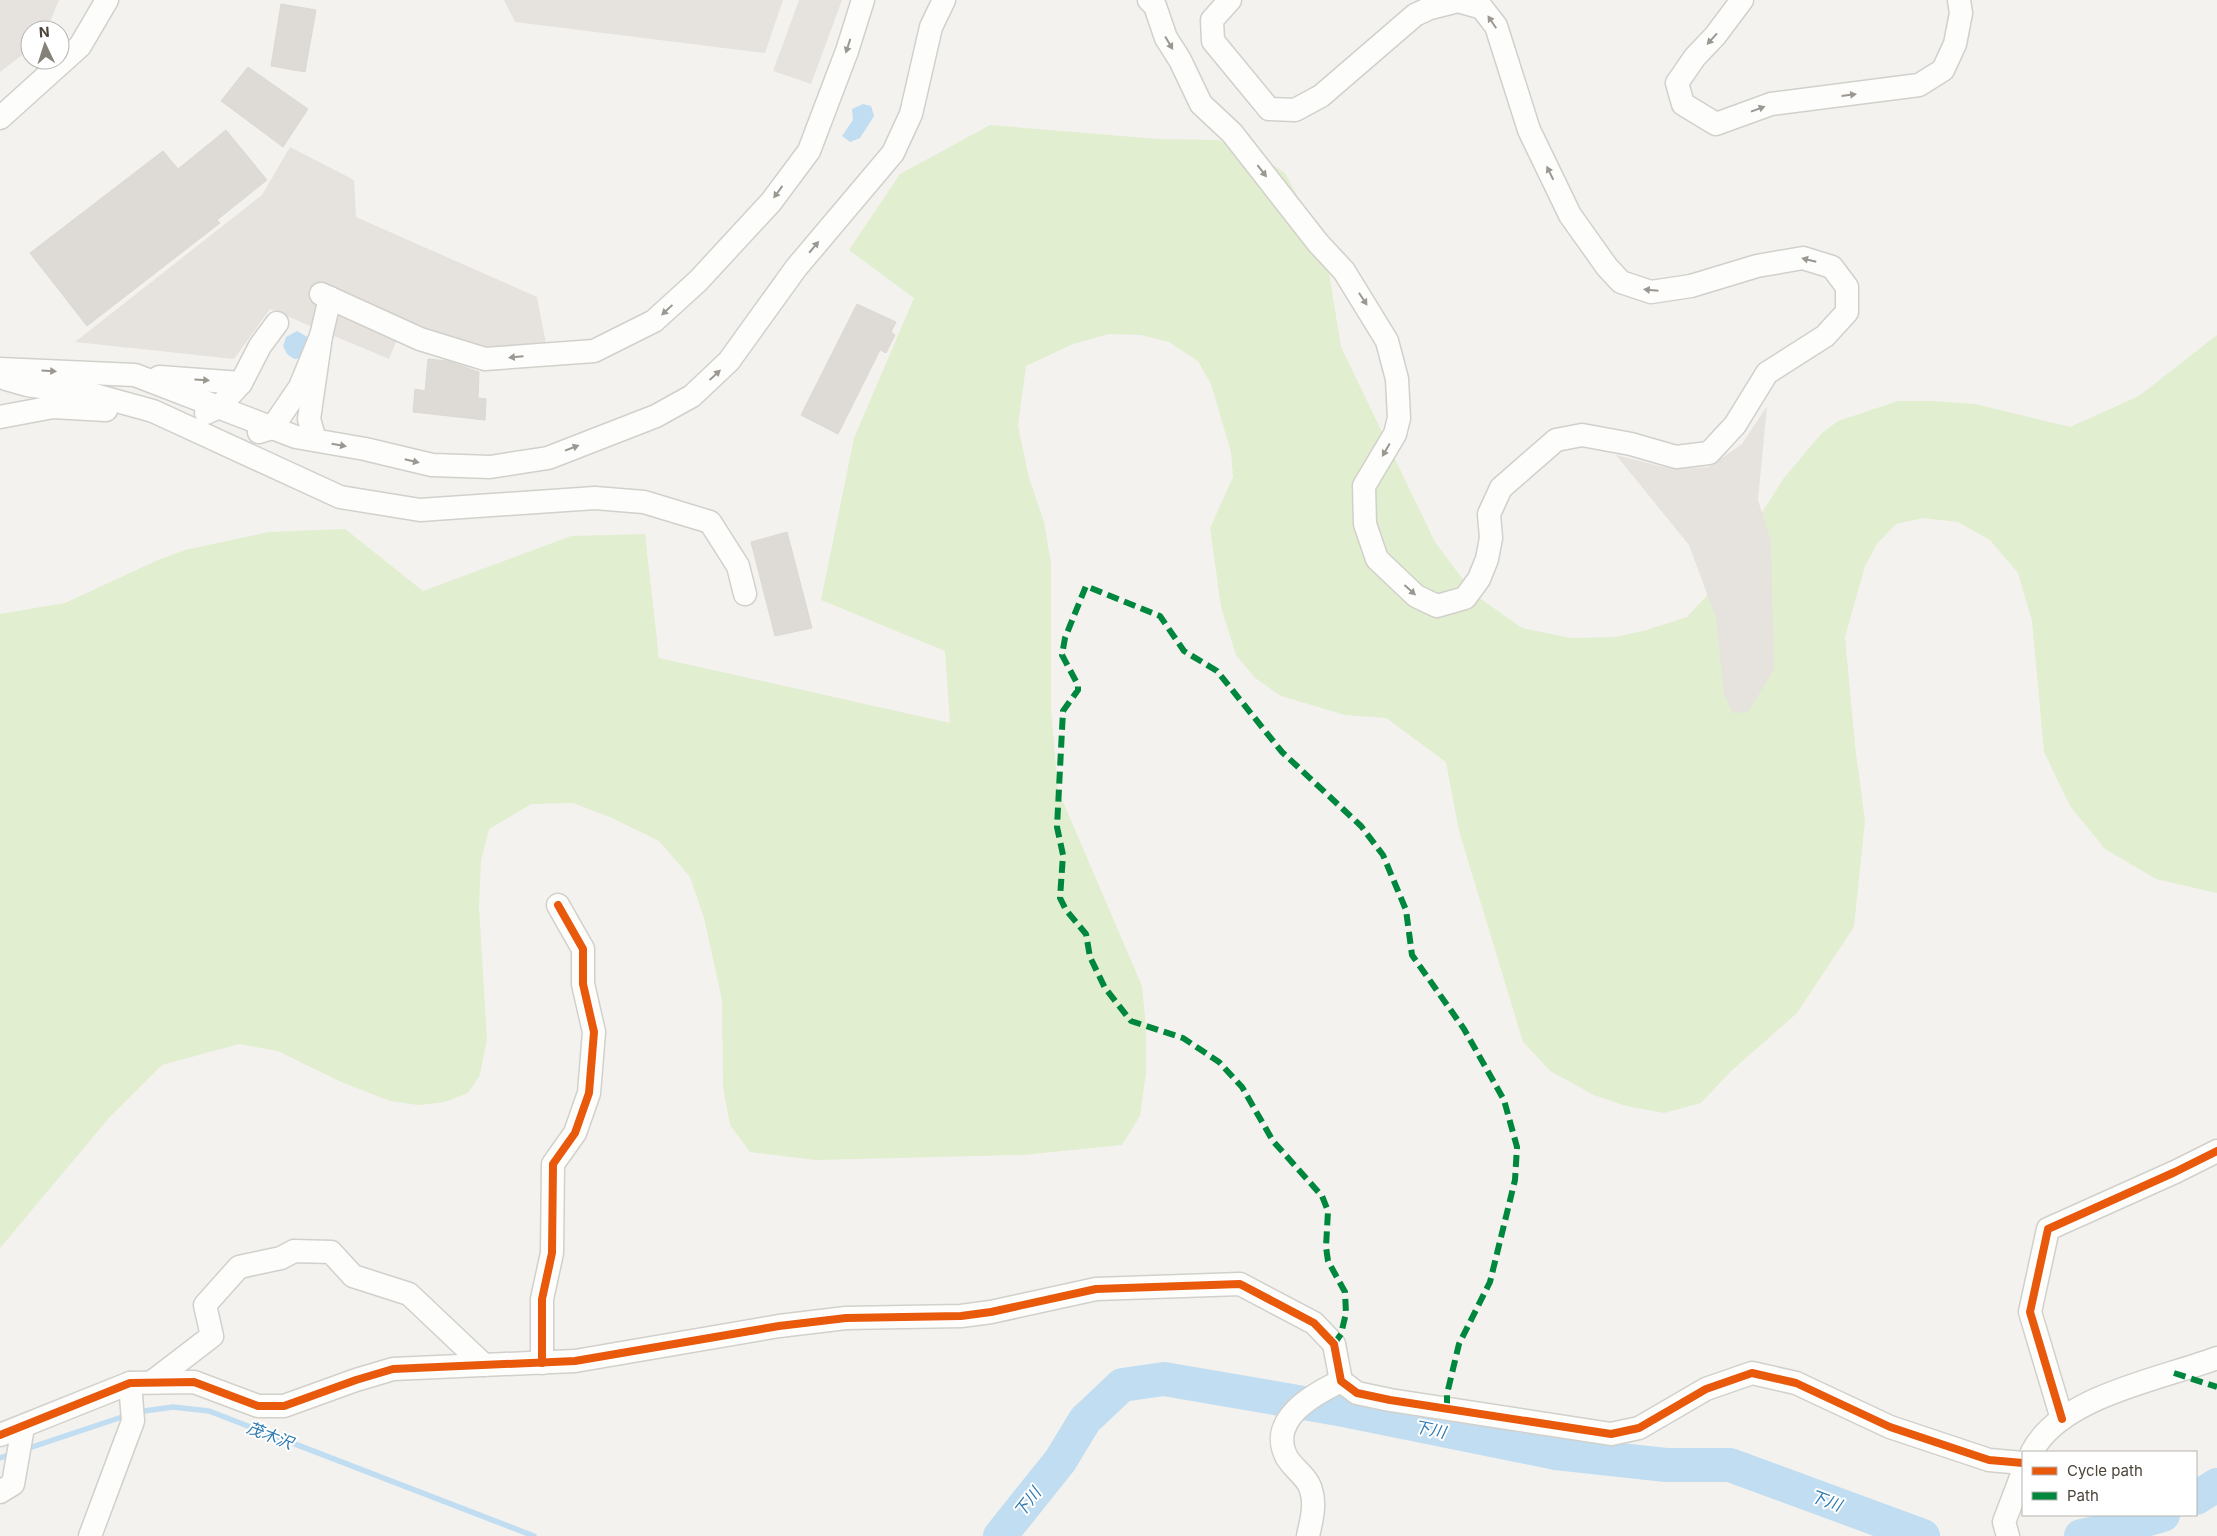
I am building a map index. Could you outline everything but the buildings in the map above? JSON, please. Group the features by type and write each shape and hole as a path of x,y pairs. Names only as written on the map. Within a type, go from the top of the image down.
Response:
{"street":[{"path":"0,118 80,46 107,0"},
{"path":"314,440 309,419 325,296 420,338 486,360 594,351 654,322 698,281 771,202 809,150 847,50 863,0"},
{"path":"136,375 296,437 365,449 432,465 490,467 548,458 656,416 692,396 729,361 796,268 893,154 911,114 931,27 944,0"},
{"path":"1149,0 1155,6 1166,38 1180,60 1201,104 1232,133 1318,242 1344,271 1387,341 1397,379 1400,418 1395,434 1364,486 1365,524 1377,559 1416,596 1437,606 1464,598 1479,579 1491,538 1489,514 1501,488 1556,440 1582,435 1631,444 1676,456 1709,453 1735,425 1767,373 1825,336 1847,312 1847,287 1832,267 1803,258 1757,266 1691,286 1651,292 1621,282 1607,267 1570,215 1529,130 1496,26 1482,8 1458,1 1430,8 1415,15 1321,96 1295,110 1269,109 1213,41 1212,20 1230,0"},
{"path":"1742,0 1677,82 1682,104 1716,124 1771,104 1919,85 1942,70 1955,44 1960,13 1958,0"},
{"path":"0,417 53,407 110,410 182,424 219,408 241,383 260,346 277,323"},
{"path":"225,443 272,428 300,387 321,336"},
{"path":"0,369 136,375 241,383"},
{"path":"0,378 27,385 95,395 153,411 267,461 340,497 420,510 595,498 644,502 710,522 738,566 745,594"},
{"path":"542,1362 542,1299 552,1253 553,1164 575,1132 589,1093 594,1032 583,984 583,949 558,905"},
{"path":"2062,1419 2030,1312 2048,1229 2176,1172 2217,1151"},
{"path":"0,1435 141,1382 212,1336 205,1305 239,1267 281,1258 294,1251 331,1252 352,1276 409,1294 484,1365"},
{"path":"141,1382 194,1382 258,1406 284,1406 356,1380 393,1370 575,1361 779,1326 836,1319 968,1315 1096,1289 1240,1284 1314,1323 1334,1344 1341,1381 1357,1393 1390,1400 1611,1434 1639,1428 1706,1388 1752,1373 1796,1383 1890,1428 1988,1460 2022,1464"},
{"path":"2033,1451 2044,1436 2062,1419 2094,1399 2217,1358"},
{"path":"1308,1536 1313,1514 1311,1489 1286,1456 1282,1438 1288,1417 1318,1392 1341,1381"},
{"path":"90,1536 133,1421 141,1382"},
{"path":"0,1492 13,1484 23,1427"},
{"path":"2008,1536 2004,1522 2022,1475"}],"green space":[{"path":"990,125 1158,139 1217,140 1256,154 1285,173 1325,247 1341,347 1435,542 1474,594 1522,628 1571,638 1616,637 1643,631 1687,617 1712,590 1784,478 1822,433 1838,421 1898,401 1933,401 1975,404 2070,427 2139,396 2217,335 2217,893 2156,879 2105,849 2070,806 2044,752 2032,621 2018,573 1990,540 1958,522 1923,518 1896,524 1877,544 1865,566 1845,637 1855,745 1865,821 1854,927 1797,1013 1730,1072 1701,1103 1664,1113 1626,1106 1594,1095 1550,1071 1523,1042 1459,831 1446,762 1386,718 1345,715 1281,696 1255,678 1236,655 1221,607 1210,528 1233,477 1231,452 1211,384 1198,361 1169,342 1141,335 1109,334 1073,344 1026,366 1018,426 1029,478 1044,522 1051,563 1051,710 1058,790 1142,986 1146,1028 1146,1073 1140,1116 1122,1145 1023,1155 816,1160 750,1152 730,1125 723,1087 722,1000 704,918 690,877 659,841 612,818 573,803 531,804 489,829 481,861 479,907 487,1039 480,1075 468,1093 445,1102 418,1105 390,1101 339,1081 278,1051 239,1044 162,1065 108,1119 0,1248 0,614 65,603 158,560 185,550 269,532 345,529 423,591 571,536 645,534 659,658 950,723 945,651 821,600 854,438 914,298 849,250 900,174"}],"shaded area":[{"path":"0,0 59,0 51,20 20,20 20,57 0,72"},
{"path":"504,0 783,0 765,53 515,22"},
{"path":"799,0 842,0 811,84 773,71"},
{"path":"290,147 354,180 356,217 537,297 547,349 489,354 405,320 389,359 270,309 234,359 75,342 262,195"},
{"path":"1767,406 1758,500 1771,541 1774,669 1748,712 1733,713 1724,694 1716,618 1689,545 1616,455 1672,469 1709,467 1742,444"}],"water":[{"path":"863,104 871,106 874,116 860,138 850,142 842,136 853,120 852,109"},
{"path":"297,331 309,338 303,358 294,359 287,354 283,346 286,337"}],"waterway":[{"name":"下川","path":"1000,1536 1060,1461 1085,1420 1122,1385 1164,1379 1344,1410 1556,1453 1666,1465 1730,1465 1923,1536"},
{"name":"茂木沢","path":"137,1412 173,1407 209,1411 534,1536"},
{"name":"茂木沢","path":"23,1450 128,1415"},
{"name":"茂木沢","path":"0,1458 12,1454"},
{"name":"下川","path":"2197,1497 2217,1485"},
{"name":"下川","path":"2081,1536 2159,1516"}],"marked path":[{"path":"1334,1344 1341,1334 1346,1313 1345,1292 1328,1261 1326,1247 1328,1211 1322,1196 1273,1141 1242,1087 1219,1062 1183,1038 1131,1021 1105,988 1090,957 1086,934 1066,910 1060,898 1063,855 1057,827 1063,711 1078,690 1078,685 1062,655 1065,638 1086,586 1160,616 1184,651 1217,671 1282,752 1361,826 1383,855 1406,910 1412,955 1464,1029 1504,1100 1517,1147 1515,1180 1490,1282 1459,1344 1447,1394 1447,1410"},
{"path":"2174,1373 2217,1387"}],"cycle path":[{"path":"542,1363 542,1299 552,1253 553,1164 575,1133 589,1093 594,1032 583,984 583,949 558,905"},
{"path":"2062,1419 2030,1312 2048,1229 2217,1151"},
{"path":"0,1435 130,1383 194,1382 258,1406 284,1406 393,1369 575,1361 779,1326 846,1318 961,1316 991,1312 1096,1289 1240,1284 1314,1323 1334,1344 1341,1381 1357,1393 1390,1400 1611,1434 1639,1428 1706,1389 1752,1373 1796,1383 1890,1427 1989,1460 2022,1463"}]}
